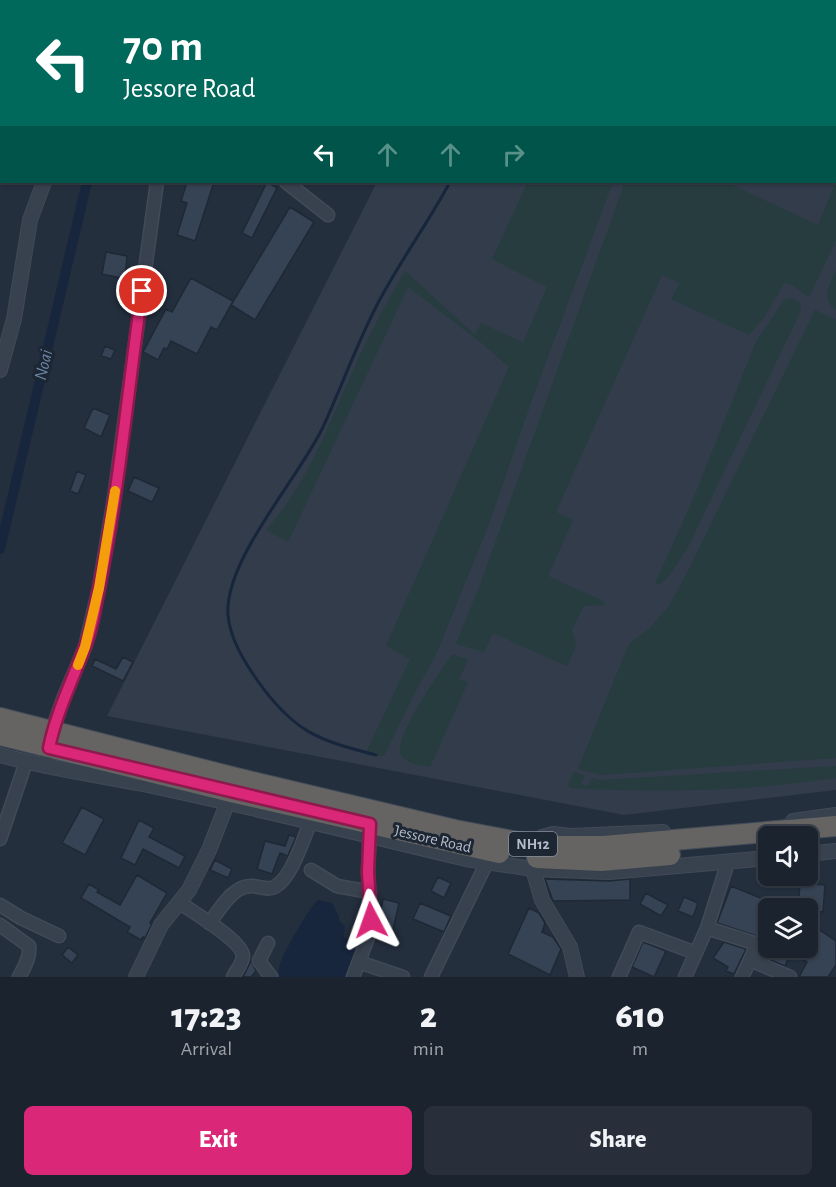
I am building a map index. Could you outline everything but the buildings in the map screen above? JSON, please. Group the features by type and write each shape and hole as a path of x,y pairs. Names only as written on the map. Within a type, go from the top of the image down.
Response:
{"highway":[{"name":"NH12","path":"0,718 49,748"},
{"name":"Jessore Road","path":"0,735 232,791 370,830 489,857 601,861 758,847"},
{"name":"NH12","path":"232,791 534,844 603,846 836,826"},
{"path":"818,841 836,839"}],"street":[{"path":"0,370 14,319 30,220 44,183"},
{"path":"0,838 26,762 49,748 63,699 85,647 99,588 114,498 157,183"},
{"path":"287,183 328,215"},
{"path":"0,755 26,762"},
{"path":"136,977 161,925 189,890 209,850 232,791 311,822 370,830 368,872 371,920 369,935 353,977"},
{"path":"534,844 542,837 553,834 571,836 727,829 836,815"},
{"path":"209,924 227,901 243,888 250,886 267,888 279,885 292,866 311,822"},
{"path":"818,853 836,851"},
{"path":"431,977 489,857 533,869 609,872 758,859"},
{"path":"685,977 707,928 729,862"},
{"path":"533,869 542,900 570,947 577,977"},
{"path":"311,870 337,886 370,892"},
{"path":"179,902 236,944 243,954 243,959 233,977"},
{"path":"0,905 59,936"},
{"path":"0,926 29,946 28,958 19,977"},
{"path":"707,928 757,944 742,977"},
{"path":"619,977 639,932 696,953"},
{"path":"268,943 259,961 271,977"},
{"path":"750,960 790,977"},
{"path":"359,962 403,977"}],"shaded area":[{"path":"376,183 836,183 836,790 624,815 107,716"},
{"path":"318,900 332,903 339,916 339,921 345,926 344,937 355,943 354,956 349,969 345,977 280,977 279,967 285,952 302,921"}],"green space":[{"path":"528,183 613,183 534,394 489,524 435,657 385,754 383,756 365,755 410,659 386,646 509,367 483,344 408,287 288,542 266,530 280,513 304,475 325,435 364,347 405,271 475,335 481,323 523,343 547,287 492,259"},
{"path":"625,183 730,183 818,225 836,183 836,240 809,297 785,282 763,319 749,335 671,299 680,283 662,275 556,512 573,520 548,576 605,602 604,605 584,606 572,630 576,646 567,666 493,633 484,652 456,644 480,585"},
{"path":"836,271 836,310 831,306 828,292"},
{"path":"791,298 800,303 801,310 688,547 669,576 660,584 655,584 694,497 756,342 784,300"},
{"path":"815,310 836,320 836,758 601,775 578,769 629,644 649,629 669,606"},
{"path":"453,654 468,660 459,679 468,682 430,767 418,765 403,758 400,747 419,704"},
{"path":"836,766 836,778 770,786 703,790 637,790 570,788 568,784 574,772 585,776 581,784 588,786 592,778 601,780"}],"waterway":[{"name":"Noai","path":"0,549 87,183"},
{"path":"376,755 338,744 308,731 295,723 270,698 235,641 228,615 230,593 250,545 323,427 378,303 449,183"}],"slow traffic":[{"path":"78,665 85,647 99,588 115,491"}],"route":[{"path":"142,291 114,498 99,588 85,647 63,699 52,730 49,748 370,824 368,872 371,920"}]}
